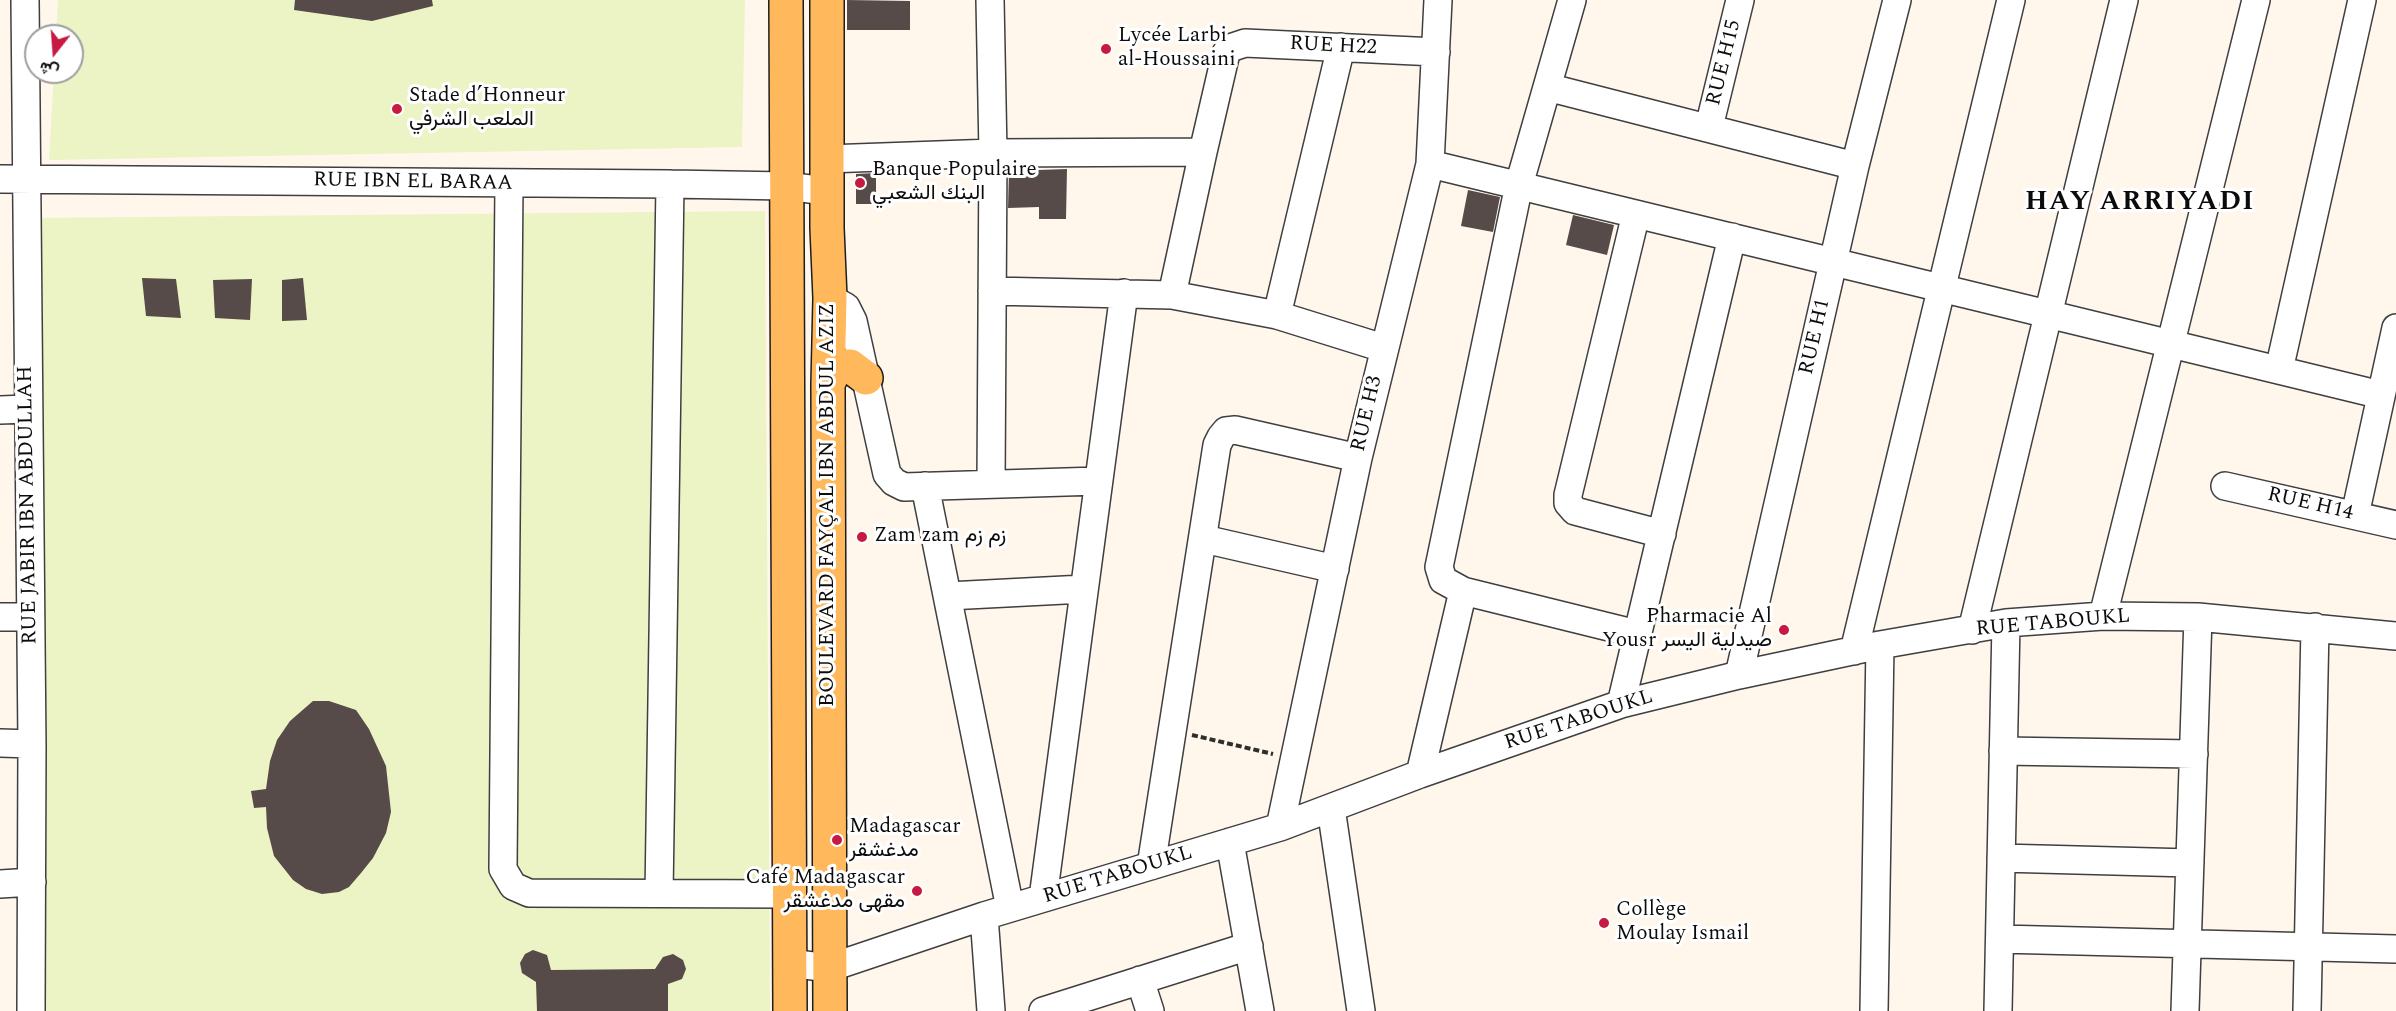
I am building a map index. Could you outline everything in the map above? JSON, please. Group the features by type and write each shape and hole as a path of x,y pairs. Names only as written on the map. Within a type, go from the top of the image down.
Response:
{"main road":[{"name":"BOULEVARD FAYÇAL IBN ABDUL AZIZ","path":"786,0 790,1011"},
{"name":"BOULEVARD FAYÇAL IBN ABDUL AZIZ","path":"827,0 830,298 828,384 830,1011"},
{"path":"828,384 835,369 840,367 849,366 866,378"}],"street":[{"name":"RUE JABIR IBN ABDULLAH","path":"25,0 27,409 32,744 32,1011"},
{"path":"990,0 993,153 991,484"},
{"name":"RUE H3","path":"1280,827 1358,458 1383,348 1430,164 1438,0"},
{"path":"1572,0 1519,185 1439,567 1443,580 1463,591 1637,634"},
{"name":"RUE H15","path":"1709,127 1740,0"},
{"name":"RUE H1","path":"1739,675 1855,166 1897,0"},
{"path":"1854,651 2011,0"},
{"path":"1972,630 2124,0"},
{"path":"2103,616 2256,0"},
{"path":"2279,370 2362,0"},
{"name":"RUE H22","path":"1203,152 1226,53 1230,48 1245,43 1436,52"},
{"path":"1276,315 1341,47"},
{"path":"1547,87 1855,166"},
{"name":"RUE IBN EL BARAA","path":"0,179 786,186 827,175 993,153 1203,152"},
{"path":"1172,295 1203,152"},
{"path":"1430,164 2381,395"},
{"path":"509,184 503,869 513,886 529,893 788,894"},
{"path":"659,893 670,184"},
{"path":"1636,214 1568,495 1568,503 1575,511 1662,534"},
{"path":"1622,704 1732,237"},
{"path":"992,291 1172,295 1276,315 1383,348"},
{"path":"1043,898 1124,293"},
{"path":"830,298 846,308 853,321 887,474 894,482 904,487 1098,481"},
{"path":"2355,515 2396,328"},
{"path":"0,410 27,409"},
{"path":"1151,866 1217,445 1226,431 1234,430 1358,458"},
{"path":"925,486 1010,908"},
{"name":"RUE H14","path":"2225,486 2396,525"},
{"path":"1204,539 1335,569"},
{"path":"948,596 1084,589"},
{"path":"1420,774 1463,591"},
{"name":"RUE TABOUKL","path":"789,963 829,968 984,916 1280,827 1420,774 1622,704 1739,675 1880,645 2006,623 2103,616 2198,617 2396,636"},
{"path":"0,617 30,617"},
{"path":"2185,1011 2198,617"},
{"path":"1998,1011 2006,623"},
{"path":"2307,1011 2314,627"},
{"path":"1874,1011 1880,645"},
{"path":"0,743 32,744"},
{"path":"2003,750 2194,754"},
{"path":"1332,808 1361,1011"},
{"path":"1230,842 1260,1011"},
{"path":"2001,858 2190,863"},
{"path":"0,884 32,882"},
{"path":"984,916 991,1011"},
{"path":"2000,939 2396,949"},
{"path":"1043,1011 1249,946"},
{"path":"1140,980 1150,1011"}],"path":[{"path":"1173,730 1294,759"}],"green space":[{"name":"Stade d’Honneur الملعب الشرفي","path":"58,0 745,0 742,147 49,160 53,84 84,84 84,24 57,24"},
{"path":"765,211 770,1011 38,1011 36,218"}],"building":[{"path":"295,0 432,0 433,6 372,21 294,10"},
{"path":"847,0 910,1 910,30 847,30"},
{"path":"1067,169 1066,219 1039,219 1039,207 1008,208 1009,171"},
{"path":"876,173 876,204 856,204 856,174"},
{"path":"1468,190 1500,197 1493,232 1461,226"},
{"path":"1573,215 1614,225 1607,255 1566,245"},
{"path":"142,278 176,279 181,318 146,316"},
{"path":"303,278 307,320 282,321 282,280"},
{"path":"252,279 250,320 215,318 213,280"},
{"path":"313,701 329,701 356,710 369,729 386,766 391,812 386,833 373,858 361,873 349,887 339,892 322,894 306,889 293,880 274,856 267,828 266,807 254,808 251,791 266,789 270,761 277,740 290,721"},
{"path":"533,950 547,955 551,970 655,969 663,957 673,954 683,960 686,969 682,979 668,984 668,1011 537,1011 536,982 522,973 520,963 525,954"}],"place":[{"name":"Lycée Larbi al-Houssaini","path":"1106,49"},
{"name":"Stade d’Honneur الملعب الشرفي","path":"397,109"},
{"name":"Banque Populaire البنك الشعبي","path":"860,183"},
{"name":"Zam zam زم زم","path":"862,537"},
{"name":"Pharmacie Al Yousr صيدلية اليسر","path":"1784,630"},
{"name":"Madagascar مدغشقر","path":"837,840"},
{"name":"Café Madagascar مقهى مدغشقر","path":"917,891"},
{"name":"Collège Moulay Ismail","path":"1604,923"}],"district":[{"name":"HAY ARRIYADI","path":"2140,204"}]}
